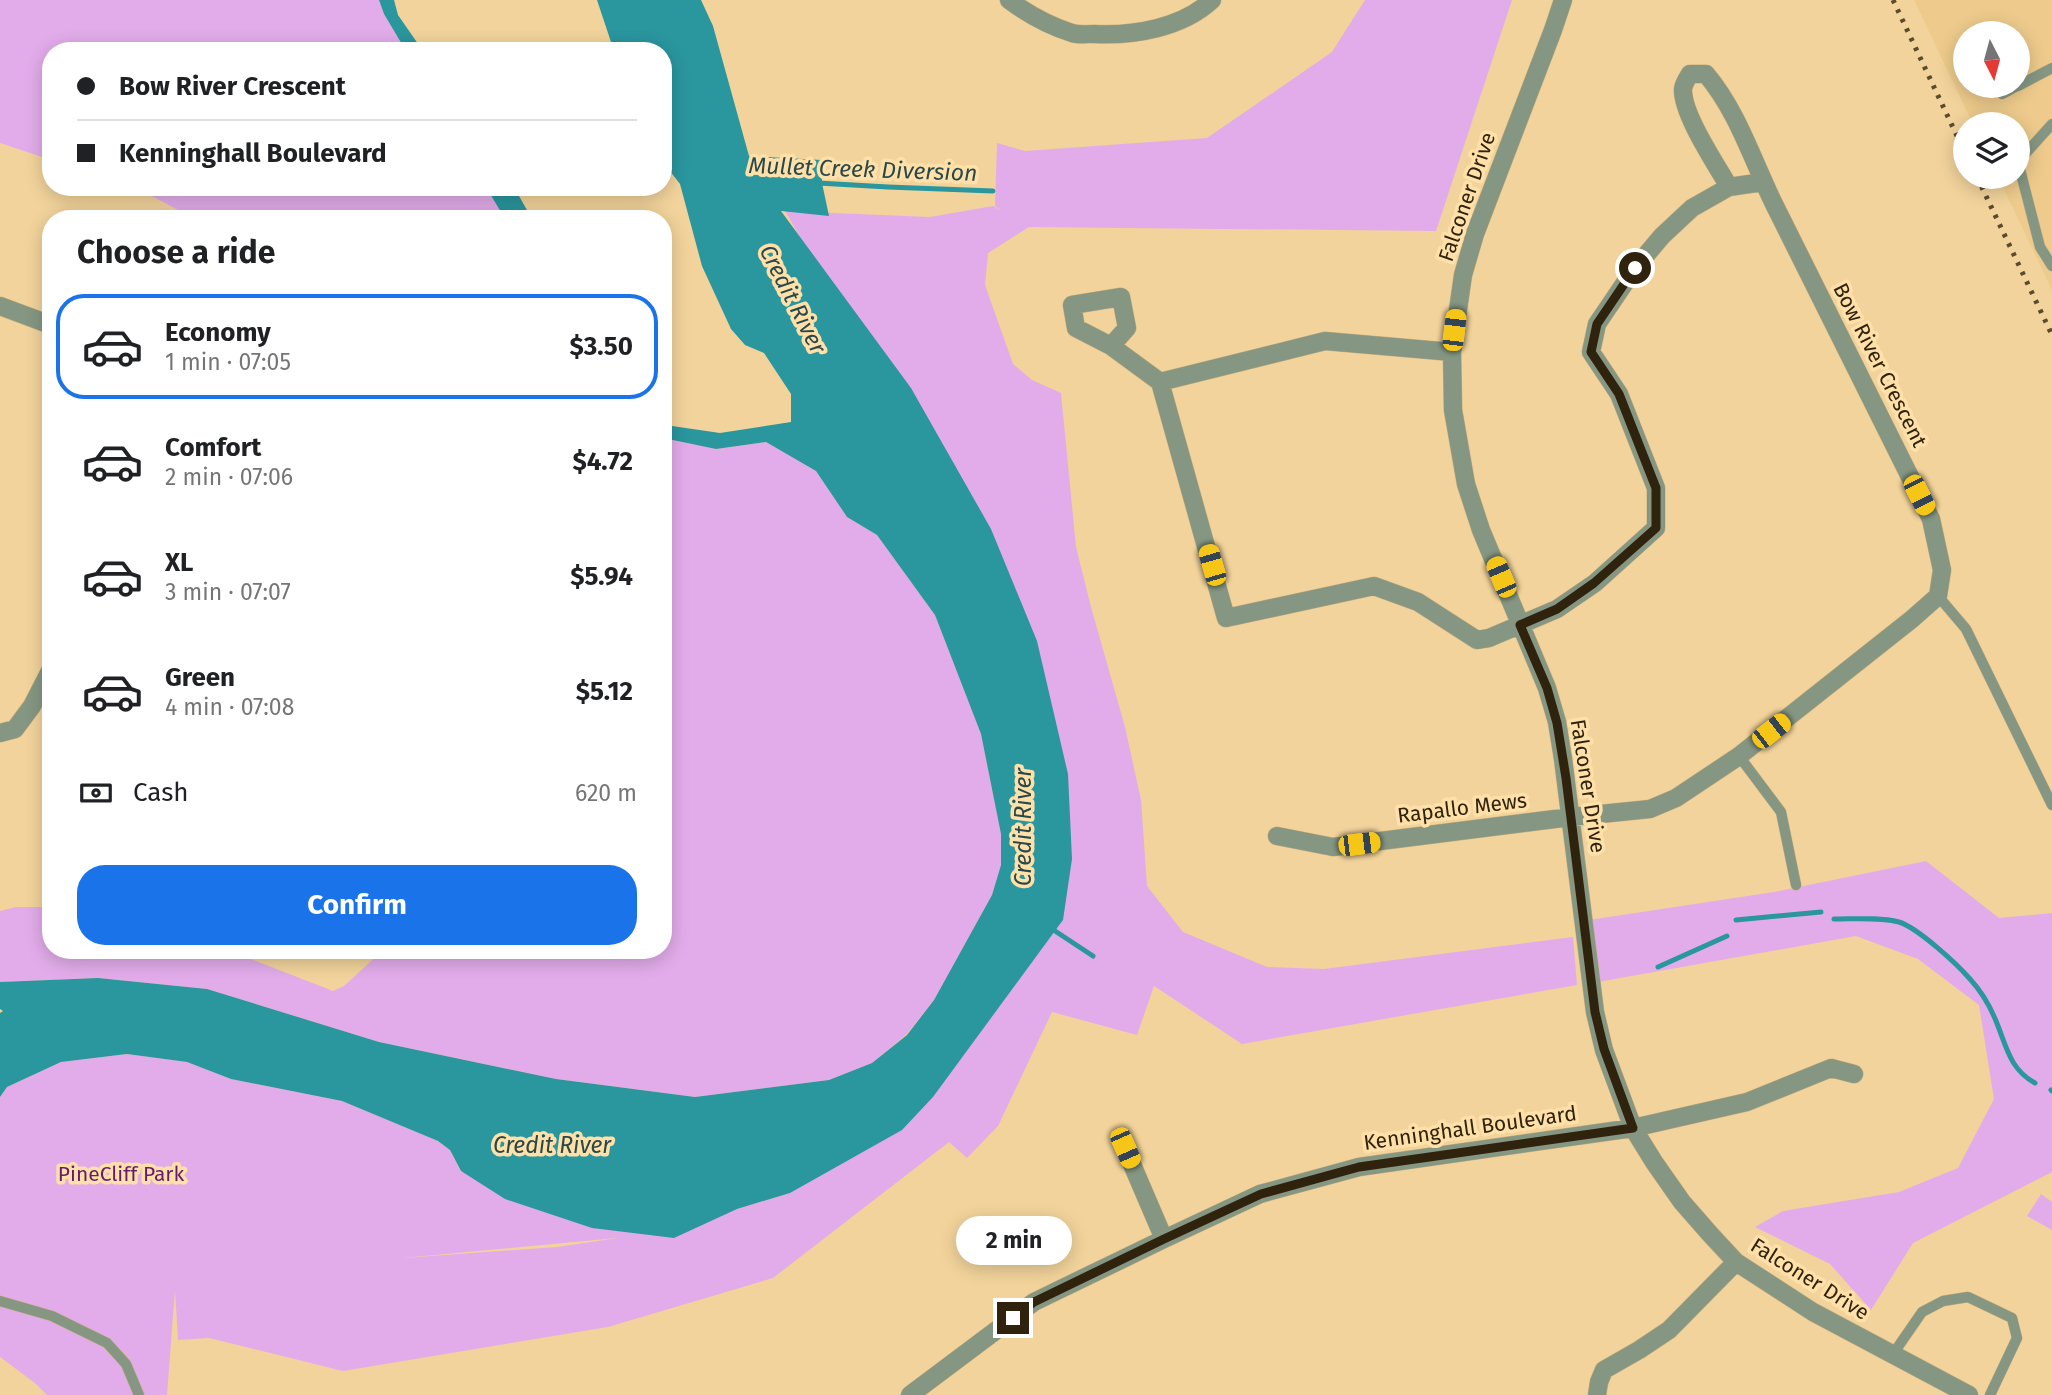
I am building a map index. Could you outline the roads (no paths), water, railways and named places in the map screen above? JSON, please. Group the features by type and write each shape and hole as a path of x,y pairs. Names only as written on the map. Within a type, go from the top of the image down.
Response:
{"street":[{"path":"1009,0 1031,17 1074,34 1116,35 1168,25 1212,0"},
{"name":"Falconer Drive","path":"1563,0 1475,234 1463,275 1451,352 1453,410 1466,484 1481,530 1547,688 1557,723 1595,1012 1604,1049 1633,1128 1654,1162 1682,1202 1737,1262 1813,1312 1969,1395"},
{"name":"Bow River Crescent","path":"1729,187 1696,130 1684,100 1683,86 1690,74 1706,74 1737,123 1763,182 1931,519 1942,570 1938,596"},
{"path":"1111,346 1160,382 1226,618 1374,586 1418,602 1477,640 1489,638 1557,609 1594,583 1656,528 1656,488 1619,394 1591,352 1597,324 1635,268 1662,236 1692,208 1729,187 1763,182"},
{"path":"0,306 42,322"},
{"path":"1160,382 1325,341 1451,352"},
{"path":"1571,817 1650,809 1676,798 1739,756 1938,596"},
{"path":"0,733 15,729 32,706 42,686"},
{"name":"Rapallo Mews","path":"1277,836 1333,847 1571,817"},
{"name":"Kenninghall Boulevard","path":"910,1395 1034,1302 1261,1194 1359,1167 1633,1128 1747,1102 1831,1068 1854,1074"},
{"path":"1125,1148 1164,1239"},
{"path":"1597,1395 1604,1370 1669,1330 1737,1262"}],"lane":[{"path":"2030,80 2052,68"},
{"path":"2052,124 2018,163 2040,247 2052,266"},
{"path":"1938,596 1966,629 2052,805"},
{"path":"1739,756 1781,812 1796,885"},
{"path":"1893,1354 1922,1312 1943,1301 1968,1297 2012,1318 2017,1338 1990,1395"},
{"path":"0,1301 52,1317 107,1343 126,1364 139,1395"}],"water":[{"path":"379,0 394,0 398,15 417,42 401,42"},
{"name":"Credit River","path":"597,0 701,0 713,26 749,156 821,160 822,183 829,216 781,211 911,388 991,529 1037,641 1068,774 1072,859 1063,920 933,1097 902,1130 790,1193 737,1209 674,1238 592,1228 505,1199 461,1171 450,1150 438,1141 342,1101 231,1079 187,1062 127,1054 61,1062 7,1087 0,1097 0,1013 3,1011 0,1009 0,982 98,978 207,989 379,1042 556,1079 695,1097 829,1080 872,1063 907,1035 934,1000 992,895 1001,865 1001,834 981,734 935,615 877,535 847,517 816,471 766,442 716,449 672,440 672,426 720,433 791,422 791,394 764,353 745,345 731,329 702,266 680,184 672,174 672,42 611,42"},
{"path":"491,196 519,196 527,210 500,210"}],"waterway":[{"name":"Mullet Creek Diversion","path":"818,183 993,191"},
{"path":"1736,920 1821,912"},
{"path":"1834,919 1899,922 1937,947 1979,990 1993,1014 2015,1065 2035,1083"},
{"path":"1049,927 1093,956"},
{"path":"1658,967 1727,936"}],"railway":[{"path":"1893,0 1953,128"},
{"path":"1983,189 2052,335"}],"park label":[{"name":"PineCliff Park","path":"121,1174"}]}
